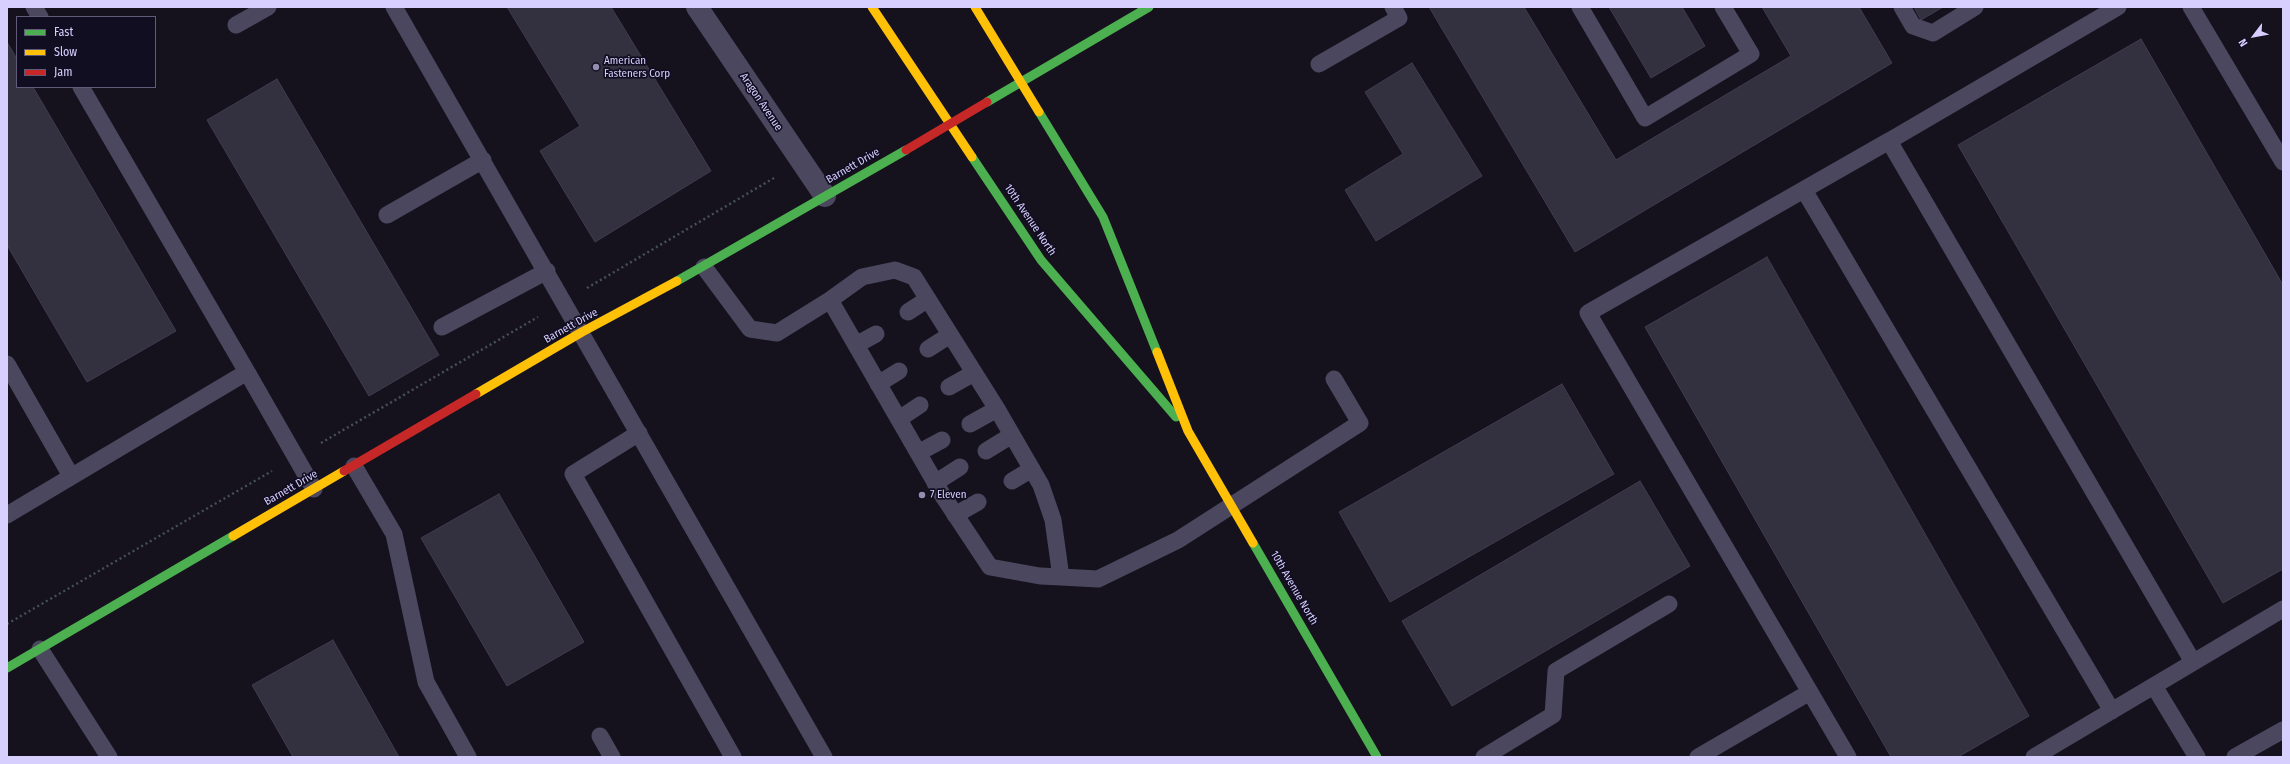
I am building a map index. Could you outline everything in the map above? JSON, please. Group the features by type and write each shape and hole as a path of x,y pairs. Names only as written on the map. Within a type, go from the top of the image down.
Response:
{"street":[{"name":"Aragon Avenue","path":"697,7 826,196"},
{"name":"10th Avenue North","path":"872,7 1042,260 1188,431"},
{"name":"10th Avenue North","path":"975,7 1102,217 1188,431 1377,757"},
{"name":"Barnett Drive","path":"7,668 582,332 704,267 1149,7"}],"lane":[{"path":"34,7 39,16"},
{"path":"236,25 268,7"},
{"path":"394,7 582,332 824,757"},
{"path":"1318,64 1399,18 1393,7"},
{"path":"1580,7 1645,118 1751,54 1723,7"},
{"path":"1902,7 1913,26 1933,33 1976,7"},
{"path":"1848,757 1588,313 1889,141 2118,7"},
{"path":"2191,7 2283,162"},
{"path":"82,88 314,489"},
{"path":"1889,141 2193,662"},
{"path":"387,215 483,160"},
{"path":"1804,190 2112,711"},
{"path":"704,267 750,329 777,333 830,300 862,276 895,270 914,277 997,409 1041,485 1053,520 1061,577"},
{"path":"442,327 547,271"},
{"path":"908,312 928,299"},
{"path":"830,300 935,483 990,567 1061,577 1098,579 1178,540 1360,423 1334,379"},
{"path":"856,345 876,334"},
{"path":"928,349 950,335"},
{"path":"7,364 72,476"},
{"path":"878,384 899,371"},
{"path":"7,515 247,372"},
{"path":"949,387 974,373"},
{"path":"899,420 920,405"},
{"path":"970,424 997,409"},
{"path":"639,433 573,474 733,757"},
{"path":"986,451 1012,435"},
{"path":"918,453 942,440"},
{"path":"354,466 394,534 426,682 468,757"},
{"path":"935,483 960,468"},
{"path":"1012,481 1032,469"},
{"path":"955,515 978,502"},
{"path":"1484,757 1553,715 1556,671 1669,604"},
{"path":"2034,757 2283,609"},
{"path":"40,649 109,757"},
{"path":"2154,686 2197,757"},
{"path":"1698,757 1810,692"},
{"path":"2236,757 2283,730"},
{"path":"600,736 612,757"}],"path":[{"path":"7,624 564,301 802,161"}],"building":[{"name":"American Fasteners Corp","path":"507,7 611,7 711,171 595,242 540,151 580,126"},
{"path":"1429,7 1524,7 1616,160 1791,56 1762,7 1859,7 1892,63 1575,252"},
{"path":"1609,7 1682,7 1705,46 1651,78"},
{"path":"1914,7 1943,7 1921,20"},
{"path":"2141,39 2283,285 2283,569 2223,603 1958,145"},
{"path":"7,42 16,57 16,88 34,88 176,331 87,382 7,245"},
{"path":"1412,63 1482,176 1376,241 1345,190 1403,154 1365,92"},
{"path":"277,79 439,355 369,396 207,120"},
{"path":"1767,257 2029,716 1958,757 1891,757 1645,327"},
{"path":"1562,384 1614,474 1390,602 1339,512"},
{"path":"1640,481 1690,566 1452,706 1402,621"},
{"path":"499,494 584,642 507,686 421,538"},
{"path":"333,640 399,757 293,757 252,685"}],"traffic: fast":[{"path":"987,102 1149,7"},
{"path":"1039,112 1103,217 1157,352"},
{"path":"677,281 906,150"},
{"path":"972,157 1041,260 1176,417"},
{"path":"7,668 233,536"},
{"path":"1253,543 1377,757"}],"traffic: slow":[{"path":"872,7 972,157"},
{"path":"975,7 1039,112"},
{"path":"476,394 582,332 677,281"},
{"path":"1157,352 1188,431 1253,543"},
{"path":"233,536 344,471"}],"traffic: jam":[{"path":"906,150 987,102"},
{"path":"344,471 476,394"}],"place":[{"name":"American Fasteners Corp","path":"596,67"},
{"name":"7 Eleven","path":"922,495"}]}
